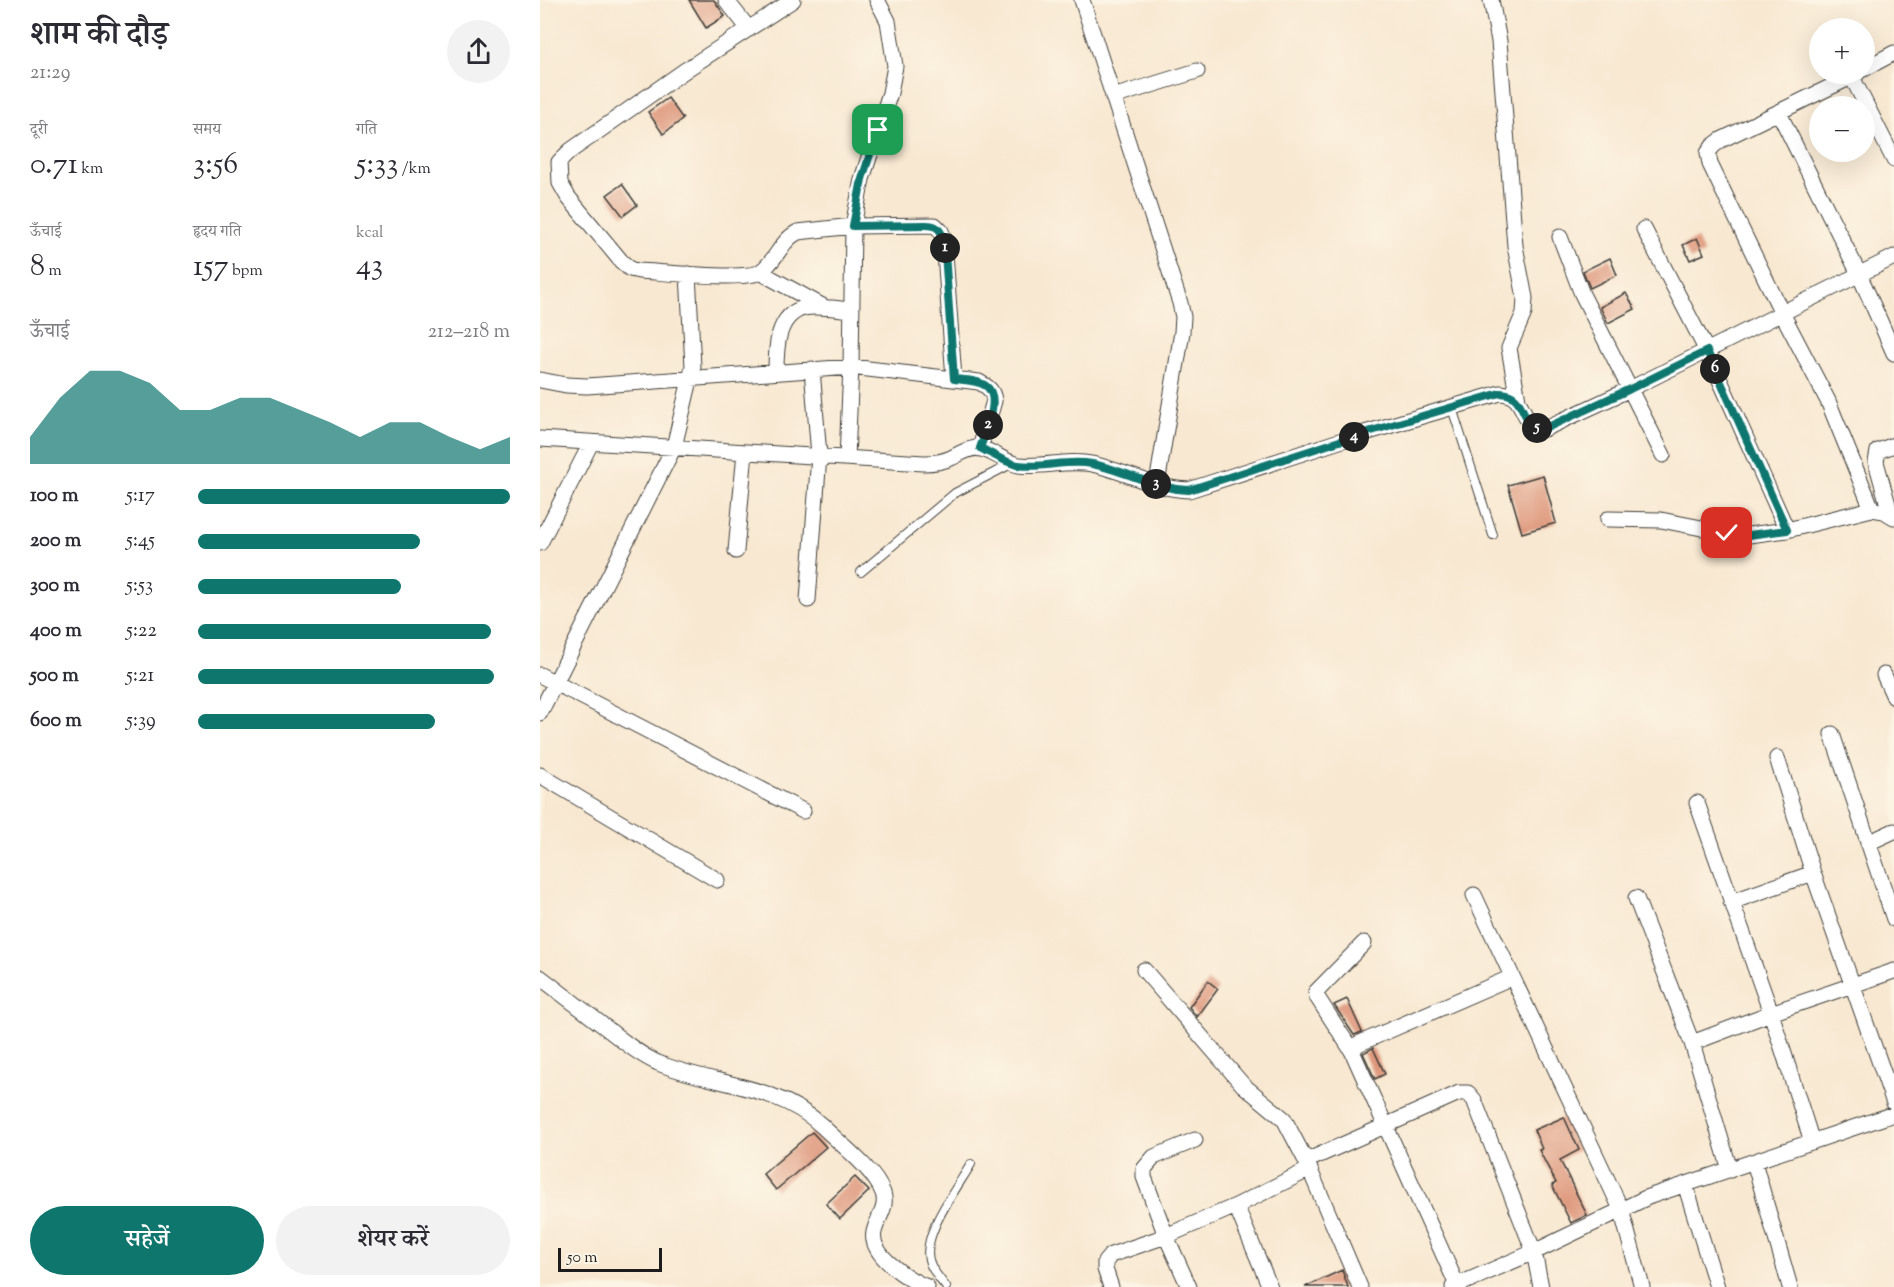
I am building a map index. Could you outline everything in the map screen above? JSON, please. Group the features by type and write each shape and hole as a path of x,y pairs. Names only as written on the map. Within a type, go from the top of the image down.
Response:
{"street":[{"path":"726,0 749,29"},
{"path":"793,0 638,103 570,152 560,162 560,183 568,197 621,261 639,271 752,276 768,265 798,232 853,226 935,225 941,231 944,239 954,379"},
{"path":"847,458 852,367 853,226 862,179 890,93 895,66 888,21 877,0"},
{"path":"1083,0 1183,317 1157,484"},
{"path":"1491,0 1499,41 1515,246 1525,298 1524,313 1509,348 1518,400 1527,420 1535,427 1544,429 1630,389 1894,257"},
{"path":"1875,64 1894,53"},
{"path":"1113,97 1197,71"},
{"path":"1836,84 1721,140 1708,153 1710,164 1782,313 1828,401 1872,509"},
{"path":"1863,84 1894,160"},
{"path":"1779,113 1859,274 1894,353"},
{"path":"1644,229 1707,351 1787,530"},
{"path":"1560,237 1582,294 1663,455"},
{"path":"760,272 827,309"},
{"path":"540,713 674,447 691,378 693,354 688,274"},
{"path":"776,372 776,345 787,320 803,308 852,310"},
{"path":"540,380 587,386 852,367 979,382 988,387 993,394 984,450"},
{"path":"808,600 819,456 812,369"},
{"path":"540,439 924,463 938,462 962,452 984,450 1006,461 1021,465 1076,462 1092,464 1173,489 1189,490 1358,435 1500,393 1509,393 1518,400"},
{"path":"540,543 591,442"},
{"path":"1893,516 1876,462 1878,451 1894,445"},
{"path":"736,551 745,452"},
{"path":"1608,519 1661,520 1749,535 1787,530 1872,509 1893,516"},
{"path":"540,675 803,811"},
{"path":"1884,675 1894,697"},
{"path":"1832,734 1868,843 1891,900 1894,919"},
{"path":"1777,758 1813,873 1894,1103"},
{"path":"540,775 717,880"},
{"path":"1697,803 1772,1013 1812,1142"},
{"path":"1868,843 1894,831"},
{"path":"1731,902 1813,873"},
{"path":"1474,895 1620,1209 1642,1287"},
{"path":"1636,898 1692,1044 1730,1170"},
{"path":"1364,943 1316,992 1317,998 1352,1051 1455,1286 1534,1252 1620,1209 1685,1184 1894,1114"},
{"path":"1144,970 1244,1085 1284,1119 1308,1165 1360,1287"},
{"path":"1692,1044 1894,970"},
{"path":"540,977 636,1051 655,1062 780,1099 810,1115 867,1169 879,1184 884,1195 884,1207 874,1232 873,1241 877,1249 896,1268 922,1285"},
{"path":"1352,1051 1358,1044 1512,977"},
{"path":"1111,1287 1105,1262 1111,1255 1166,1236 1236,1206 1308,1165 1385,1126 1459,1093 1468,1093 1474,1100 1534,1252 1541,1287"},
{"path":"1189,1287 1166,1236 1144,1177 1144,1169 1154,1157 1195,1140"},
{"path":"1754,1162 1790,1287"},
{"path":"1685,1184 1717,1287"},
{"path":"1236,1206 1270,1287"}],"lane":[{"path":"1452,408 1492,535"},
{"path":"861,572 955,493 1006,461"},
{"path":"946,1287 930,1264 927,1253 928,1243 934,1228 971,1164"}],"building":[{"path":"689,0 714,0 725,16 706,28"},
{"path":"668,98 683,119 663,134 648,112"},
{"path":"622,184 637,205 623,216 607,195"},
{"path":"1697,238 1704,254 1690,260 1683,245"},
{"path":"1610,258 1617,275 1590,288 1583,271"},
{"path":"1626,293 1635,309 1608,323 1600,307"},
{"path":"1543,475 1556,523 1522,533 1508,485"},
{"path":"1208,981 1218,989 1197,1017 1189,1007"},
{"path":"1347,999 1362,1032 1354,1035 1334,1005"},
{"path":"1373,1048 1385,1074 1375,1079 1363,1053"},
{"path":"1564,1117 1579,1150 1560,1160 1587,1215 1571,1223 1552,1185 1556,1183 1539,1150 1542,1149 1534,1130"},
{"path":"812,1132 826,1147 776,1190 763,1174"},
{"path":"855,1177 869,1191 840,1219 826,1204"},
{"path":"1342,1270 1348,1287 1305,1287"}],"route":[{"path":"878,130 862,179 853,226 935,225 941,231 944,239 954,379 979,382 988,387 993,394 992,411 980,448 1011,464 1076,462 1092,464 1173,489 1189,490 1358,435 1500,393 1509,393 1518,400 1527,420 1535,427 1544,429 1707,351 1787,530 1749,535 1727,533"}]}
